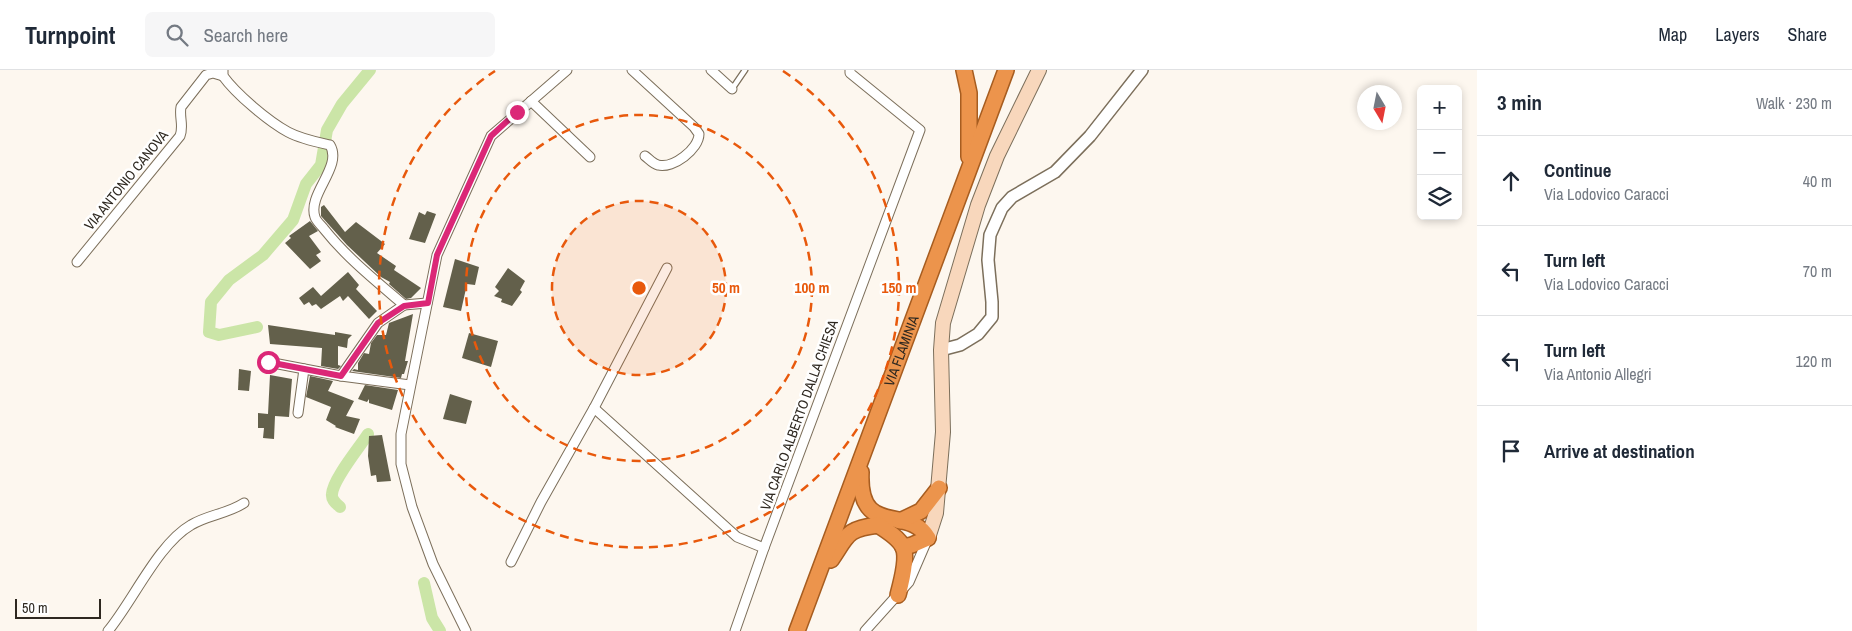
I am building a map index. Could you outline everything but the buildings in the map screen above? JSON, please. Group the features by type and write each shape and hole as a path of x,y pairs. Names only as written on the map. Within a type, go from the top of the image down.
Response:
{"highway":[{"path":"964,70 969,93 969,168"},
{"name":"VIA FLAMINIA","path":"797,631 1006,70"},
{"path":"861,461 860,490 867,505 876,515 913,523 924,530 928,538 912,546 903,547"},
{"path":"900,521 921,511 939,488"},
{"path":"818,577 846,536 860,528 878,525 890,532 903,547 904,566 898,595"}],"main road":[{"path":"928,538 936,513 943,432 941,350 943,323 978,205 997,156 1039,70"}],"street":[{"path":"466,631 433,564 412,507 401,464 401,434 437,255 491,136 567,70"},
{"path":"632,70 694,127 699,134 696,144 678,161 667,166 656,165 645,156"},
{"path":"711,70 732,89"},
{"path":"941,350 960,345 978,334 992,317 988,260 990,236 1002,208 1012,197 1055,172 1090,136 1142,70"},
{"name":"VIA CARLO ALBERTO DALLA CHIESA","path":"735,631 764,548 920,130 849,71"},
{"name":"VIA ANTONIO CANOVA","path":"77,262 180,136 182,130 181,107 206,75 223,73 229,85 267,118 288,132 316,142 330,144 333,150 333,159 314,207 315,217 339,248 404,306"},
{"path":"531,101 590,157"},
{"path":"511,562 541,502 594,408 667,268"},
{"path":"341,376 378,323 404,306 428,303"},
{"path":"268,362 341,376 410,385"},
{"path":"298,413 304,368"},
{"path":"594,408 737,537 764,548"},
{"path":"108,631 161,553 176,536 191,525 232,510 244,503"},
{"path":"865,631 909,582 928,538"}],"lane":[{"path":"732,89 745,70"}],"waterway":[{"path":"257,327 219,335 209,332 211,302 229,280 263,255 293,220 306,184 321,165 327,130 342,104 370,70"},
{"path":"340,507 332,498 333,488 341,472 368,434"},
{"path":"424,583 432,618 440,631"}],"route":[{"path":"268,362 341,376 378,323 404,306 428,303 437,255 491,136 517,112"}]}
